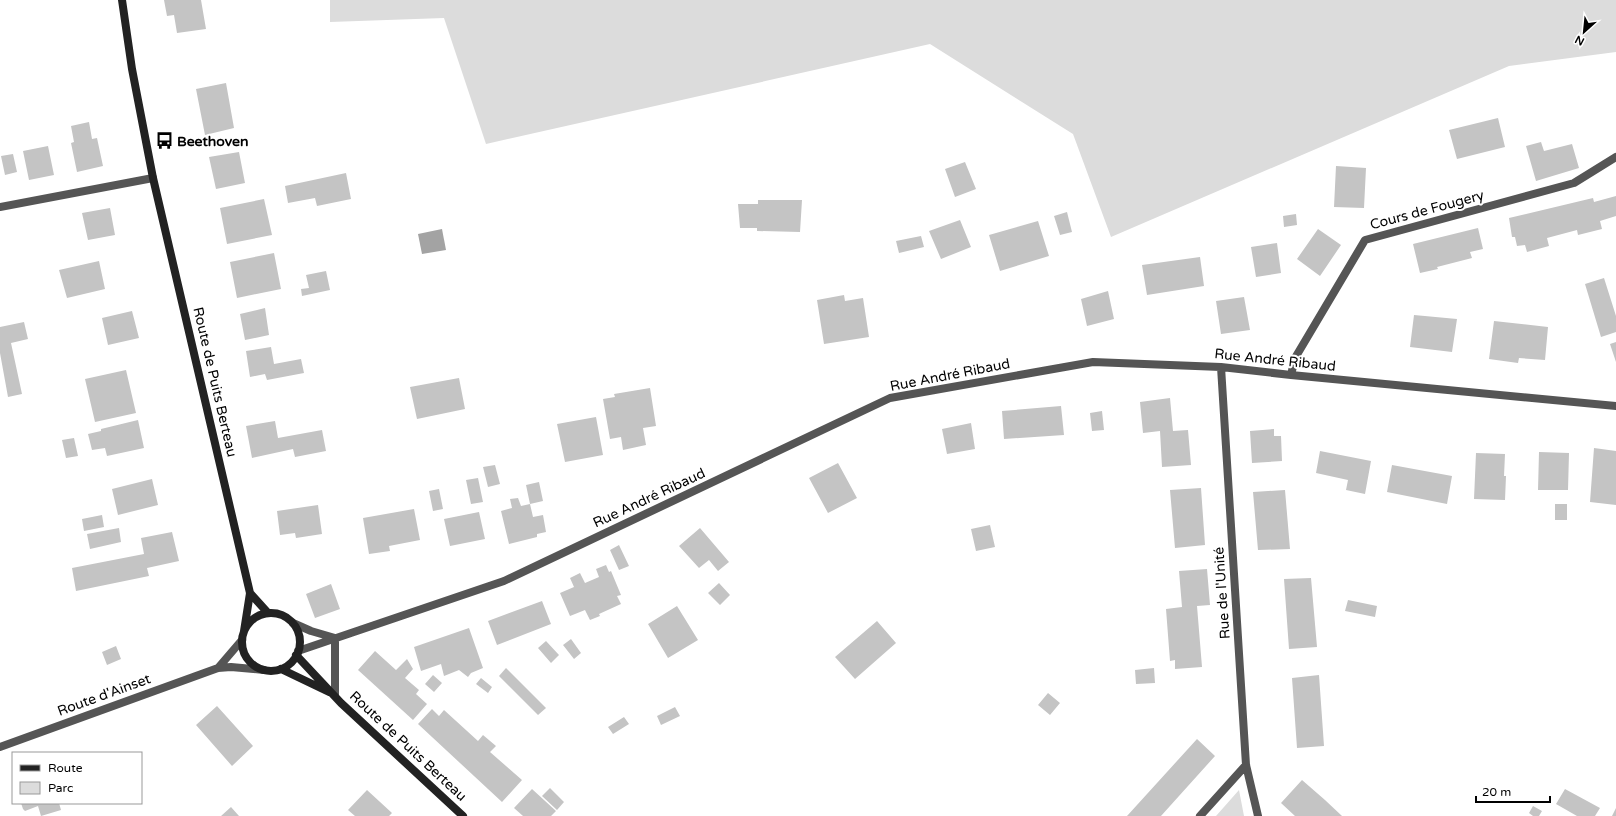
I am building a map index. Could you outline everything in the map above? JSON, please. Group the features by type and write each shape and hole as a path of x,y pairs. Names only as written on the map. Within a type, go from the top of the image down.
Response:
{"street":[{"name":"Route de Puits Berteau","path":"122,0 132,69 153,178 250,592 244,631"},
{"name":"Cours de Fougery","path":"1291,375 1295,358 1365,240 1574,183 1616,157"},
{"path":"0,207 153,178"},
{"name":"Rue André Ribaud","path":"297,653 335,638 504,581 890,398 1093,362 1221,367 1616,406"},
{"name":"Rue de l'Unité","path":"1221,367 1246,765 1258,816"},
{"name":"Route de Puits Berteau","path":"250,592 268,613"},
{"path":"293,623 299,637 297,653 288,665 281,669 272,671 264,670 254,666 247,659 243,650 242,640 244,631 254,618 268,613 278,614 310,631 335,638"},
{"name":"Route de Puits Berteau","path":"335,638 335,695"},
{"name":"Route d'Ainset","path":"218,668 242,640"},
{"name":"Route de Puits Berteau","path":"297,653 341,703 463,816"},
{"name":"Route d'Ainset","path":"0,747 218,668 231,667 264,670"},
{"name":"Route de Puits Berteau","path":"281,669 335,695"},
{"path":"1200,816 1246,765"}],"green space":[{"path":"330,0 1616,0 1616,52 1509,66 1111,237 1073,134 930,44 486,144 444,18 330,22"},
{"path":"1239,790 1244,816 1216,816"}],"shaded area":[{"path":"442,229 446,250 422,254 418,234"}],"building":[{"path":"164,0 201,0 206,29 177,33 174,15 167,16"},
{"path":"226,83 234,128 205,135 196,89"},
{"path":"1498,118 1505,147 1457,159 1449,130"},
{"path":"89,122 92,139 97,138 103,166 77,172 71,143 74,142 71,126"},
{"path":"1541,142 1544,151 1572,144 1579,168 1536,181 1526,146"},
{"path":"48,146 54,175 29,180 23,151"},
{"path":"239,152 245,183 216,189 209,157"},
{"path":"13,154 17,172 5,175 1,156"},
{"path":"965,162 976,189 955,197 945,169"},
{"path":"1336,166 1366,168 1364,208 1334,207"},
{"path":"346,173 351,199 317,206 315,198 288,203 285,186"},
{"path":"1616,196 1616,216 1600,221 1602,229 1578,235 1577,230 1547,238 1549,246 1527,252 1525,245 1517,246 1515,237 1512,237 1509,218 1593,198 1594,202"},
{"path":"264,199 272,235 227,244 220,208"},
{"path":"758,200 802,200 800,232 757,231 757,228 740,228 738,204 758,204"},
{"path":"110,208 115,235 88,240 82,213"},
{"path":"1067,212 1072,232 1060,235 1054,216"},
{"path":"1296,214 1297,225 1284,227 1283,216"},
{"path":"960,220 971,247 941,259 929,231"},
{"path":"1038,221 1049,256 1000,271 989,235"},
{"path":"1478,228 1483,249 1470,252 1472,258 1420,273 1413,244"},
{"path":"1318,229 1341,245 1320,276 1297,259"},
{"path":"921,236 924,247 899,253 896,241"},
{"path":"1277,243 1281,273 1256,277 1251,247"},
{"path":"274,253 281,289 237,298 230,262"},
{"path":"1200,257 1204,286 1147,295 1142,265"},
{"path":"99,261 105,289 67,298 59,270"},
{"path":"326,271 330,290 302,296 301,289 309,288 306,275"},
{"path":"1604,278 1616,316 1616,332 1601,337 1585,284"},
{"path":"1108,291 1114,319 1087,326 1081,299"},
{"path":"844,295 845,301 863,298 869,337 824,344 817,300"},
{"path":"1244,297 1250,330 1221,334 1216,301"},
{"path":"265,308 269,335 245,340 240,314"},
{"path":"132,311 139,338 108,345 102,318"},
{"path":"1414,315 1457,319 1452,352 1410,347"},
{"path":"1494,321 1548,327 1545,360 1519,358 1518,363 1489,359"},
{"path":"24,322 28,339 11,343 22,394 8,397 0,353 0,327"},
{"path":"1616,342 1616,362 1610,344"},
{"path":"271,347 274,364 301,359 304,373 267,380 265,374 250,377 246,351"},
{"path":"126,370 136,413 95,422 85,379"},
{"path":"459,378 465,409 417,419 410,387"},
{"path":"650,388 656,426 643,428 646,445 623,450 621,437 610,439 603,399 615,397 614,394"},
{"path":"1170,398 1173,431 1188,430 1191,465 1162,467 1160,431 1143,433 1140,402"},
{"path":"1061,406 1064,435 1004,439 1002,411"},
{"path":"1102,411 1104,430 1092,431 1090,413"},
{"path":"596,417 603,455 565,462 557,424"},
{"path":"138,420 144,448 107,456 105,448 92,450 88,434 101,431 101,429"},
{"path":"275,421 278,438 322,430 326,451 295,457 293,449 252,458 246,426"},
{"path":"971,423 975,449 947,454 942,429"},
{"path":"1274,429 1274,436 1281,436 1282,461 1252,463 1250,431"},
{"path":"74,438 78,456 66,458 62,440"},
{"path":"1594,448 1616,451 1616,505 1590,502"},
{"path":"1320,451 1371,461 1365,494 1346,490 1348,480 1316,473"},
{"path":"1539,452 1569,453 1568,490 1538,490"},
{"path":"1476,453 1505,454 1505,500 1474,499"},
{"path":"838,463 857,498 828,513 809,478"},
{"path":"495,465 500,484 488,487 483,467"},
{"path":"1392,465 1452,476 1447,504 1387,492"},
{"path":"478,478 483,502 471,504 466,480"},
{"path":"152,479 158,505 118,515 112,489"},
{"path":"539,482 543,501 530,504 526,485"},
{"path":"1201,488 1205,545 1175,548 1170,490"},
{"path":"439,489 443,509 433,511 429,491"},
{"path":"1285,490 1290,549 1258,550 1253,492"},
{"path":"518,498 521,506 530,504 533,517 543,515 546,532 537,534 537,537 509,544 501,511 512,508 510,499"},
{"path":"1555,504 1567,504 1567,520 1555,520"},
{"path":"318,505 322,534 296,538 295,533 280,535 277,511"},
{"path":"414,509 420,540 389,546 390,551 369,554 363,518"},
{"path":"479,512 485,539 450,546 444,519"},
{"path":"102,515 104,527 84,531 82,519"},
{"path":"990,525 995,547 976,551 971,529"},
{"path":"119,528 121,542 90,549 87,534"},
{"path":"700,528 729,562 718,571 709,560 699,568 679,546"},
{"path":"172,532 179,561 147,568 149,576 76,591 72,568 144,554 141,538"},
{"path":"619,545 629,566 619,570 610,550"},
{"path":"606,565 609,572 611,571 621,595 617,596 621,604 599,614 600,616 590,620 585,610 570,616 560,593 574,587 570,578 580,573 585,583 599,577 596,569"},
{"path":"1207,569 1210,605 1197,606 1202,667 1175,669 1175,660 1170,661 1166,609 1182,607 1179,571"},
{"path":"1311,578 1317,647 1289,649 1284,579"},
{"path":"719,583 730,595 720,605 708,593"},
{"path":"331,584 340,609 315,618 306,594"},
{"path":"1348,600 1377,606 1375,617 1345,611"},
{"path":"542,601 551,624 497,645 488,621"},
{"path":"677,606 698,640 668,658 648,624"},
{"path":"877,621 896,643 855,679 835,657"},
{"path":"469,628 483,668 471,673 468,677 459,670 444,676 441,664 421,671 414,647"},
{"path":"571,639 581,653 574,659 563,645"},
{"path":"546,641 559,655 551,663 538,648"},
{"path":"116,646 121,659 107,665 102,652"},
{"path":"375,651 396,670 407,659 413,669 405,678 419,690 416,694 427,704 413,720 358,670"},
{"path":"506,668 546,708 538,715 499,676"},
{"path":"1154,668 1155,683 1136,684 1135,670"},
{"path":"433,675 442,683 434,692 425,684"},
{"path":"1319,675 1324,746 1297,748 1292,678"},
{"path":"481,678 492,687 488,693 476,684"},
{"path":"1048,693 1060,703 1050,715 1038,705"},
{"path":"217,706 253,746 232,766 196,725"},
{"path":"675,707 680,716 661,725 657,716"},
{"path":"432,709 439,716 444,710 478,741 483,735 496,746 490,752 522,780 502,802 418,724"},
{"path":"624,717 629,724 613,734 608,727"},
{"path":"1197,739 1215,756 1161,816 1127,816"},
{"path":"1302,780 1342,816 1295,816 1281,803"},
{"path":"550,788 564,802 557,810 542,796"},
{"path":"532,789 556,811 551,816 523,816 514,808"},
{"path":"1565,789 1600,808 1595,816 1577,816 1556,804"},
{"path":"367,790 392,813 389,816 355,816 348,810"},
{"path":"21,804 59,804 61,810 41,816 38,806 25,811"},
{"path":"1533,806 1542,811 1539,816 1533,816 1529,813"},
{"path":"231,807 239,816 221,816"},
{"path":"1616,808 1616,816 1612,816"}],"place":[{"name":"Beethoven","path":"164,141"}]}
